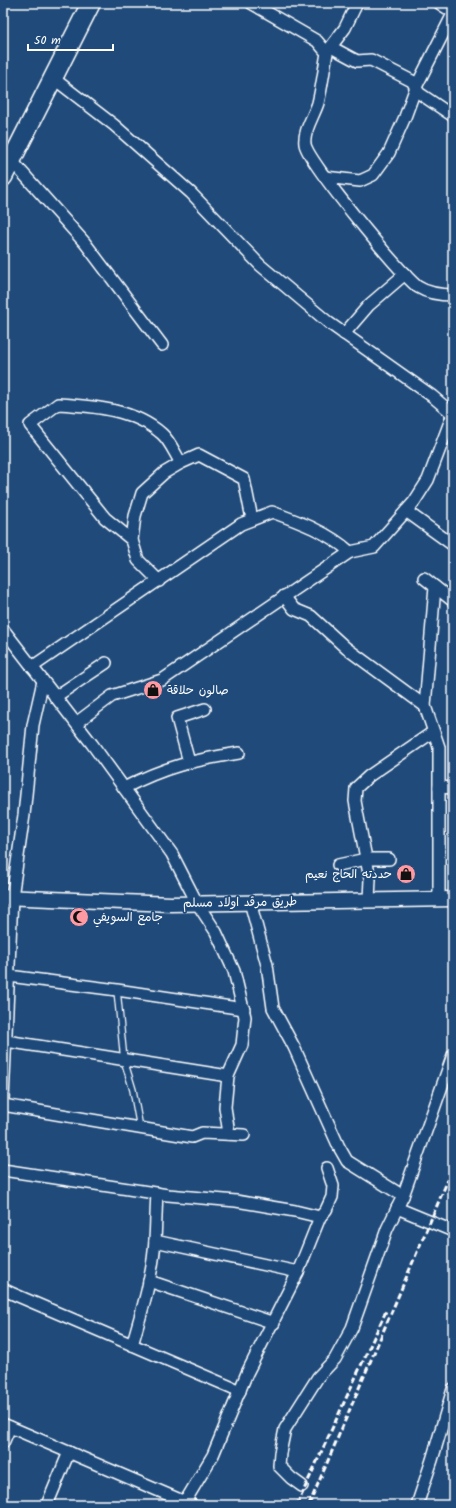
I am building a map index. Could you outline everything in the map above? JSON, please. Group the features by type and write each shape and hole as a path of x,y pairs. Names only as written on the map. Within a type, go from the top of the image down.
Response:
{"main road":[{"path":"3,177 91,3"}],"street":[{"path":"251,3 317,41 329,50 357,61 371,60 412,81 419,93 453,116"},
{"path":"357,3 345,28 329,50 318,103 307,131 305,144 311,159 405,274 418,287 435,294 453,295"},
{"path":"325,177 360,180 373,175 389,153 416,87 453,13 439,3"},
{"path":"53,78 114,125 191,193 260,265 344,334 432,396 453,414 428,480 406,511 374,547 350,552 284,596 191,662 162,680 112,696 76,723"},
{"path":"11,160 85,243 162,344"},
{"path":"344,334 369,305 405,274"},
{"path":"132,540 105,518 30,426 58,404 96,406 139,419 163,435 181,463"},
{"path":"159,581 138,560 132,540 135,516 142,493 164,474 181,463 199,455 244,479 252,519"},
{"path":"406,511 453,545"},
{"path":"32,667 241,524 252,519 272,512 297,520 336,539 350,552"},
{"path":"424,578 453,600"},
{"path":"435,587 425,706 438,748 439,899"},
{"path":"284,596 294,609 311,616 346,648 425,706"},
{"path":"3,629 76,723 172,854 197,903 216,932 234,971 245,1017 242,1045 228,1076 225,1107 229,1134"},
{"path":"55,697 106,663"},
{"path":"3,1101 6,1040 8,897 24,815 33,724 43,681"},
{"path":"189,762 177,718 205,709"},
{"path":"369,900 370,879 355,801 356,788 369,776 433,732"},
{"path":"124,788 151,774 189,762 239,753"},
{"path":"439,787 453,788"},
{"path":"338,865 366,859 389,859"},
{"name":"طريق مرقد اولاد مسلم","path":"8,897 197,903 453,899"},
{"path":"250,902 267,965 273,1008 294,1046 339,1148 346,1161 403,1196"},
{"path":"7,983 117,990 244,1009"},
{"path":"6,1040 228,1076"},
{"path":"302,1486 290,1478 279,1466 285,1429 318,1377 335,1359 352,1328 387,1229 403,1196 453,1055"},
{"path":"3,1105 192,1137 202,1133 244,1135"},
{"path":"3,1443 6,1425 187,1504 212,1455 240,1390 298,1272 320,1217 326,1210 332,1197 333,1186 327,1168"},
{"path":"3,1170 156,1194 236,1201 295,1211 320,1217"},
{"path":"132,1345 149,1281 155,1241 156,1194"},
{"path":"397,1208 453,1231"},
{"path":"155,1241 298,1272"},
{"path":"149,1281 274,1323"},
{"path":"3,1289 240,1390"},
{"path":"416,1505 432,1460 453,1389"},
{"path":"47,1505 70,1452"}],"lane":[{"path":"117,990 124,1060 133,1090 140,1128"}],"railway":[{"path":"309,1505 453,1168"},
{"path":"297,1505 387,1309"}],"place":[{"name":"صالون حلاقة","path":"153,690"},
{"name":"حددته الحاج نعيم","path":"406,874"},
{"name":"جامع السويفي","path":"79,917"}]}
